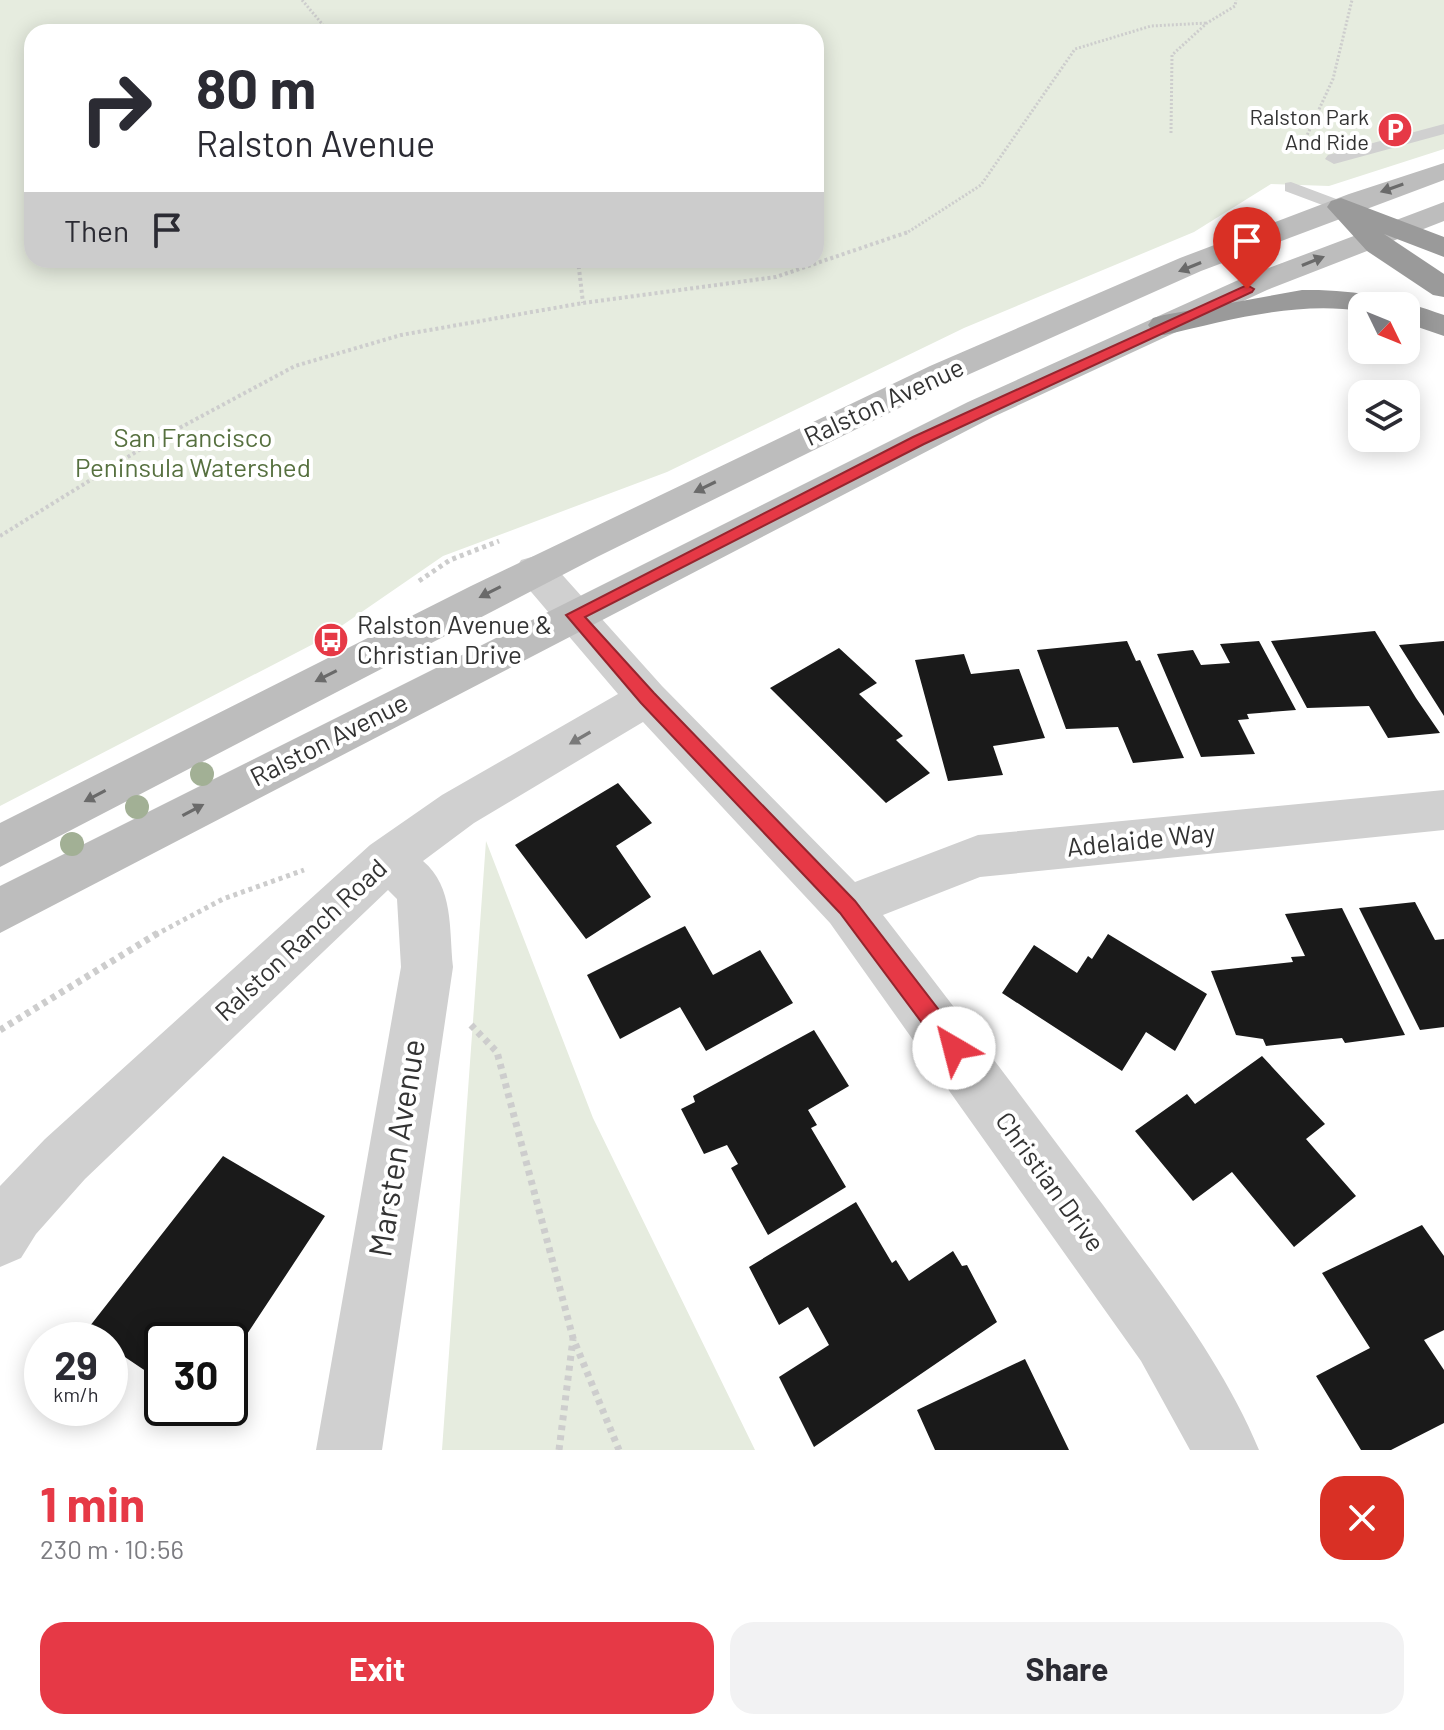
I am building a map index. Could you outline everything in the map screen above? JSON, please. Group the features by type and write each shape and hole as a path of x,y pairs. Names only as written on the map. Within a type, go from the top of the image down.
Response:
{"highway":[{"path":"1341,207 1399,227 1444,248"},
{"path":"1341,207 1370,238 1444,288"},
{"path":"1164,325 1297,298 1348,300"},
{"path":"1420,317 1444,326"}],"main road":[{"name":"Ralston Avenue","path":"0,846 535,570 991,352 1341,207 1444,171"},
{"name":"Ralston Avenue","path":"0,911 918,440 1164,325 1370,238 1444,211"}],"street":[{"name":"Christian Drive","path":"535,570 647,698 847,907 954,1048 1163,1339 1226,1450"},
{"name":"Ralston Ranch Road","path":"0,1237 15,1213 65,1159 387,860 458,809 647,698"},
{"name":"Adelaide Way","path":"847,907 978,856 1444,810"},
{"name":"Marsten Avenue","path":"349,1450 427,967 421,889 387,860"}],"lane":[{"path":"1334,159 1444,129"},
{"path":"1291,187 1341,207"}],"path":[{"path":"302,0 322,24"},
{"path":"1171,133 1172,55 1207,23 1235,6 1236,0"},
{"path":"1323,99 1339,62 1352,0"},
{"path":"824,262 899,238 981,185 1075,49 1151,26 1207,23"},
{"path":"579,268 583,303"},
{"path":"0,536 144,447 295,366 401,335 583,303 776,277 804,268"},
{"path":"0,1030 77,980 186,919 278,877 320,866"},
{"path":"427,967 463,1017 497,1052 573,1338 619,1450"},
{"path":"559,1450 573,1338"}],"green space":[{"name":"San Francisco Peninsula Watershed","path":"0,0 1444,0 1444,149 1329,186 1271,184 1194,232 964,328 667,472 443,556 321,640 0,806"},
{"path":"486,841 593,1118 755,1450 442,1450"}],"building":[{"path":"1375,631 1440,733 1388,738 1369,706 1307,708 1271,641"},
{"path":"1127,641 1136,661 1140,660 1184,758 1133,763 1118,727 1066,729 1037,650"},
{"path":"1259,641 1296,710 1247,714 1249,719 1238,720 1255,754 1201,757 1157,654 1193,650 1201,665 1230,663 1220,644"},
{"path":"1444,641 1444,716 1399,645"},
{"path":"839,648 877,683 859,694 903,736 896,740 930,773 886,803 770,688"},
{"path":"964,654 971,674 1019,669 1045,738 993,746 1003,775 948,781 915,660"},
{"path":"618,783 652,823 616,846 651,897 586,939 515,845"},
{"path":"1415,902 1435,940 1444,939 1444,1027 1420,1030 1359,908"},
{"path":"1342,908 1405,1035 1345,1043 1342,1038 1266,1046 1263,1039 1236,1035 1211,971 1293,962 1291,957 1305,956 1285,914"},
{"path":"685,926 713,975 760,950 793,1003 706,1051 680,1007 620,1039 587,975"},
{"path":"1108,934 1207,994 1175,1051 1146,1032 1122,1071 1002,993 1034,945 1077,973 1088,956 1092,959"},
{"path":"814,1030 849,1086 808,1110 817,1125 811,1128 846,1187 768,1235 731,1168 738,1164 727,1145 704,1154 681,1109 695,1102 693,1096"},
{"path":"1262,1056 1325,1124 1306,1139 1356,1196 1294,1247 1232,1172 1193,1201 1135,1131 1187,1094 1195,1104"},
{"path":"223,1156 325,1216 248,1333 248,1322 144,1322 144,1370 128,1359 128,1322 93,1322"},
{"path":"856,1202 892,1263 896,1260 909,1281 953,1251 962,1266 967,1265 997,1322 814,1447 779,1377 829,1345 808,1307 779,1325 749,1267"},
{"path":"1422,1225 1444,1256 1444,1330 1424,1340 1444,1370 1444,1423 1391,1450 1361,1450 1316,1376 1370,1348 1322,1273"},
{"path":"1025,1359 1069,1450 935,1450 917,1410"}],"place":[{"name":"Ralston Park And Ride","path":"1395,130"},
{"name":"Ralston Avenue & Christian Drive","path":"331,640"}],"route":[{"path":"954,1048 847,907 647,698 574,615 918,440 1105,351 1247,289"}]}
